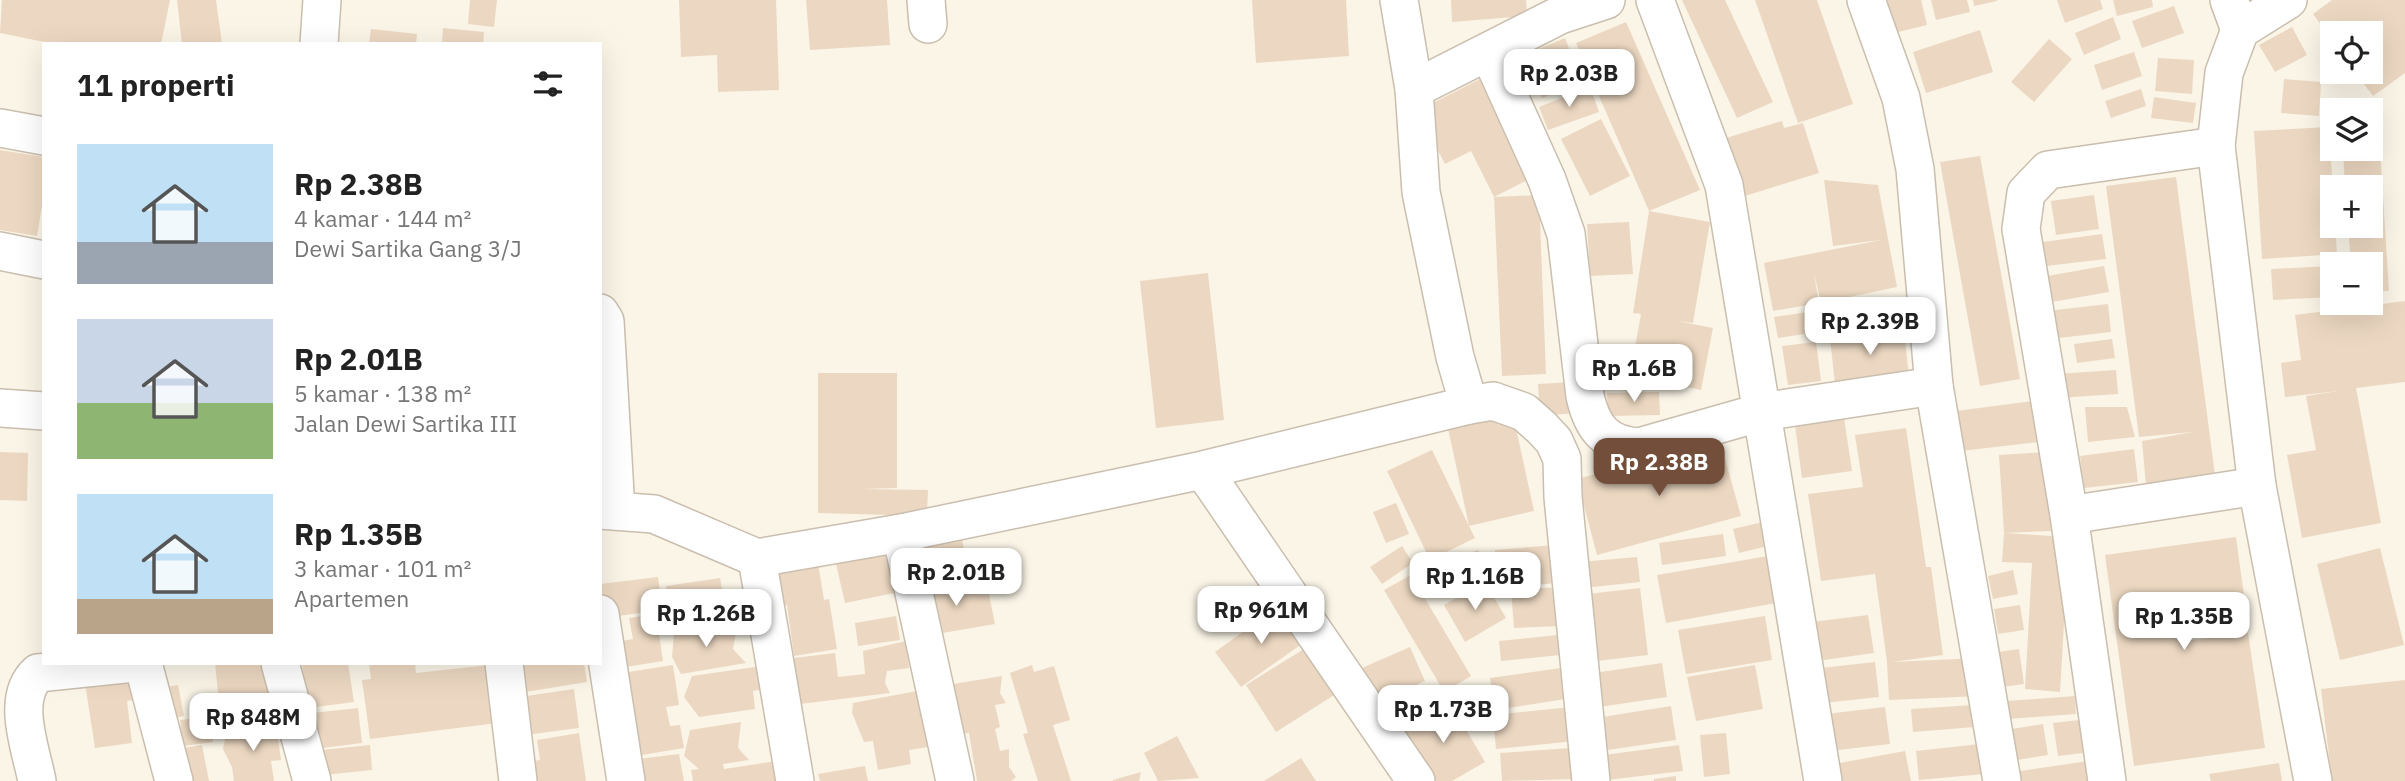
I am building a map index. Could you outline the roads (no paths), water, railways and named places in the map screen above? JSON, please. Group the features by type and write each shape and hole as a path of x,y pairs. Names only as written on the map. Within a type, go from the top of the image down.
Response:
{"street":[{"path":"319,42 322,0"},
{"path":"1399,0 1414,89 1421,192 1455,357 1469,405"},
{"path":"1414,89 1489,52 1559,8 1606,0"},
{"path":"1655,0 1724,185 1823,781"},
{"path":"1866,0 1901,98 1915,169 1934,386 2002,781"},
{"path":"2258,8 2224,73 2216,146 2257,485 2313,781"},
{"path":"1489,52 1547,180 1566,234 1590,418 1608,438 1622,446 1639,447 1762,412 1934,386"},
{"path":"0,128 42,136"},
{"path":"2107,781 2069,515 2021,229 2026,193 2048,170 2216,146"},
{"path":"0,251 42,260"},
{"path":"602,316 605,321 608,511 654,514 757,558 901,533 1203,470 1469,405 1493,401 1524,412 1554,441 1562,459 1563,497 1591,781"},
{"path":"0,408 42,411"},
{"path":"1203,470 1416,781"},
{"path":"2069,515 2257,485"},
{"path":"901,533 955,781"},
{"path":"757,558 795,781"},
{"path":"602,627 626,781"},
{"path":"37,781 24,708 24,693 29,681 37,673 115,665"},
{"path":"145,665 174,781"},
{"path":"281,665 312,781"},
{"path":"504,665 518,781"}]}
